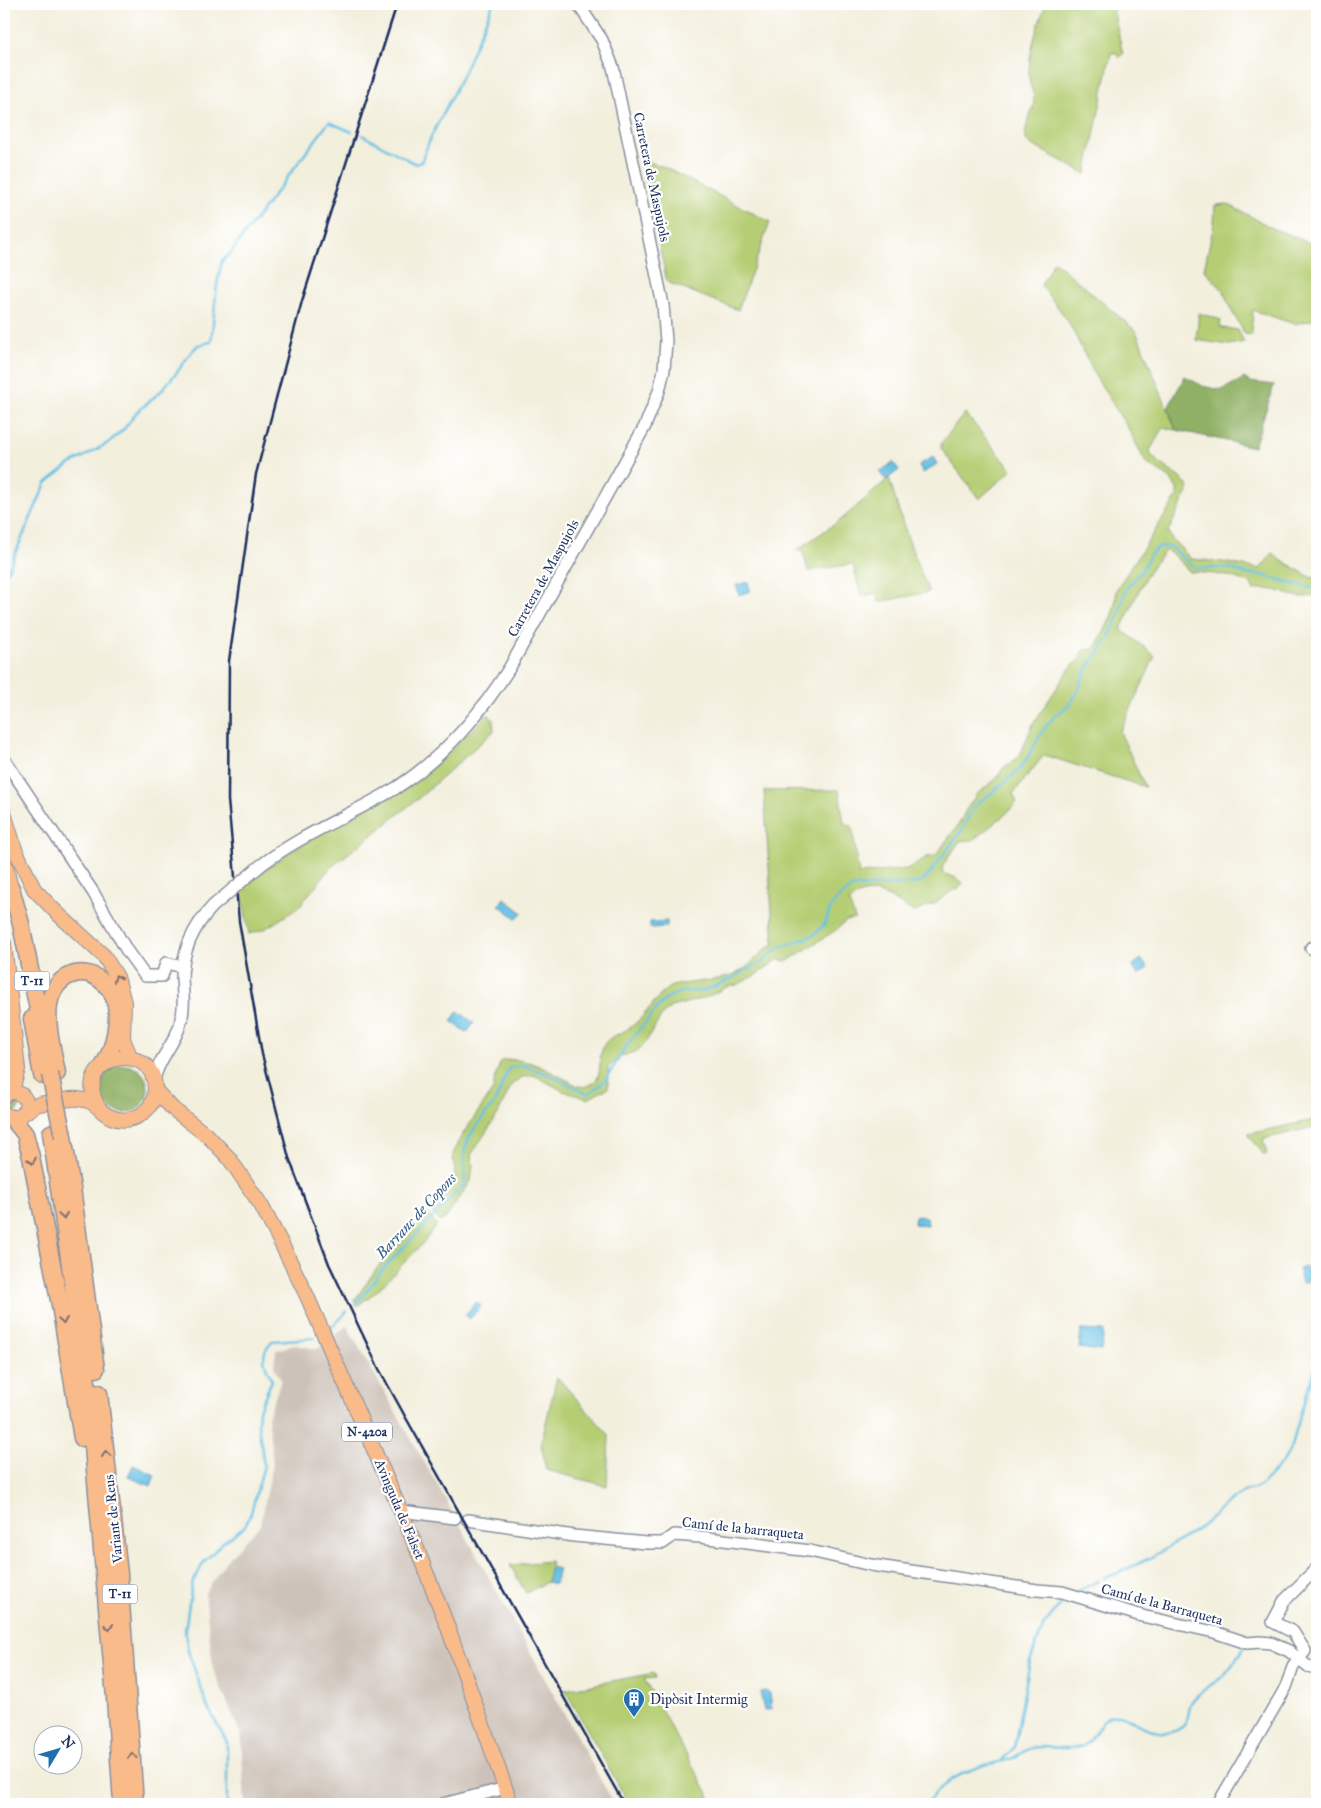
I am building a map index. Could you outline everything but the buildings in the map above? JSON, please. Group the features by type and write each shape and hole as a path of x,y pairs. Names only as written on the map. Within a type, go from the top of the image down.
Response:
{"highway":[{"name":"T-11","path":"11,888 50,1074 93,1387"},
{"path":"50,1074 49,1004 57,984 69,975 92,975 105,984 113,996 116,1012 115,1036 113,1049 105,1063"},
{"path":"17,1110 32,1157 60,1305 89,1476 100,1526"},
{"name":"T-11","path":"57,1135 68,1164 93,1387"},
{"name":"Variant de Reus","path":"93,1387 100,1526 122,1804"},
{"name":"Variant de Reus","path":"93,1387 119,1574 136,1804"}],"main road":[{"path":"4,813 15,849 34,889 104,956 118,977 124,1002 123,1039 135,1059 148,1068 154,1085 152,1103 148,1109 134,1118 121,1120 108,1116 89,1101 74,1098 17,1110"},
{"name":"T-11","path":"4,859 11,888"},
{"path":"4,943 18,1069 13,1087 7,1095"},
{"path":"98,1107 92,1091 93,1081 98,1070 105,1063 119,1057 135,1059"},
{"path":"17,1110 36,1100 75,1094 93,1081"},
{"name":"Avinguda de Falset","path":"154,1085 173,1109 209,1137 229,1158 260,1205 307,1296 401,1511 447,1625 511,1804"},
{"path":"7,1095 21,1094 17,1110"},
{"path":"148,1109 173,1109"}],"street":[{"name":"Carretera de Maspujols","path":"154,1085 156,1070 174,1040 184,1010 183,967 188,945 195,930 213,906 260,866 291,844 397,786 440,754 470,723 510,667 654,407 662,381 666,353 665,322 659,282 613,67 602,40 578,4"},
{"path":"4,758 93,892 127,951 145,976 162,976 166,963 183,967"},
{"path":"135,1059 150,1059 157,1056 174,1040"},
{"path":"401,1511 455,1518"},
{"name":"Camí de la barraqueta","path":"468,1520 574,1536 646,1544 663,1543 674,1535 700,1537 810,1551 871,1565 1014,1586"},
{"path":"1218,1804 1286,1687 1293,1667 1305,1651 1293,1632 1273,1622 1284,1601 1317,1568"},
{"name":"Camí de la Barraqueta","path":"1014,1586 1062,1592 1142,1616 1214,1632 1247,1644 1260,1642 1271,1644 1289,1651 1307,1666 1317,1668"},
{"path":"443,1804 506,1788"}],"shaded area":[{"path":"347,1326 459,1523 614,1804 245,1804 241,1735 213,1669 205,1593 226,1561 260,1525 273,1465 268,1417 281,1380 274,1366 276,1350 295,1345 317,1349"}],"green space":[{"path":"1046,4 1112,4 1123,54 1119,58 1117,53 1111,53 1086,174 1028,143 1026,138 1026,128 1034,102 1029,79 1030,60 1036,31"},
{"path":"644,160 664,167 770,222 738,310 667,282 642,164"},
{"path":"1228,204 1272,228 1317,246 1317,319 1294,324 1253,310 1251,335 1245,334 1230,308 1224,292 1204,269 1214,224 1215,205"},
{"path":"1054,261 1136,331 1176,430 1163,428 1149,452 1189,488 1168,532 1172,539 1191,559 1260,569 1273,553 1279,559 1312,578 1317,577 1317,595 1300,597 1270,589 1253,590 1252,584 1237,578 1190,572 1166,550 1146,577 1121,629 1155,656 1120,732 1145,787 1044,755 1013,794 1017,802 1006,814 973,840 960,841 943,865 942,873 954,877 963,883 957,891 954,889 936,903 914,912 882,894 874,892 858,896 849,902 855,919 846,921 836,930 786,962 779,959 737,985 729,986 705,998 671,1007 662,1015 644,1045 635,1052 622,1056 608,1067 608,1088 588,1099 563,1091 534,1075 522,1077 512,1084 498,1114 471,1155 473,1166 471,1181 446,1218 440,1222 430,1210 445,1196 455,1176 453,1154 463,1134 493,1090 495,1077 501,1061 519,1060 528,1062 577,1085 587,1086 597,1078 604,1045 609,1039 637,1022 668,988 680,984 720,979 735,974 746,968 774,944 764,791 839,790 844,823 852,826 859,874 907,869 927,857 935,856 959,824 977,794 996,779 1004,767 1020,755 1033,724 1070,668 1080,658 1081,653 1085,650 1093,649 1106,629 1113,612 1116,590 1177,497 1177,489 1170,478 1146,463 1129,430 1096,377 1068,321 1041,285"},
{"path":"1199,313 1221,320 1220,326 1222,328 1238,330 1244,342 1229,345 1196,340"},
{"path":"1185,376 1202,386 1222,390 1244,378 1250,382 1274,385 1254,447 1176,430 1168,408"},
{"path":"965,413 1012,470 979,499 941,448 941,443"},
{"path":"889,478 909,540 929,592 879,602 877,593 861,596 853,564 808,571 803,552 797,550 842,519"},
{"path":"488,714 493,719 494,731 419,798 330,868 298,908 265,929 249,934 241,889 296,848 433,767"},
{"path":"124,1065 133,1067 141,1072 146,1080 148,1089 146,1098 141,1106 133,1111 124,1113 115,1111 107,1106 102,1098 100,1089 102,1080 107,1072 115,1067"},
{"path":"15,1097 22,1104 15,1113 6,1108 7,1101"},
{"path":"1314,1120 1315,1127 1263,1139 1267,1154 1264,1155 1248,1134"},
{"path":"427,1214 437,1225 424,1242 377,1291 357,1306 354,1301 377,1268"},
{"path":"557,1377 609,1435 607,1486 546,1470 541,1443"},
{"path":"550,1561 551,1567 547,1582 526,1593 510,1565"},
{"path":"654,1673 655,1678 644,1679 714,1804 629,1804 565,1690"}],"water":[{"path":"933,457 937,464 923,473 919,465"},
{"path":"893,462 899,470 886,480 880,472"},
{"path":"748,582 750,591 739,595 736,585"},
{"path":"504,898 523,913 517,919 499,905"},
{"path":"667,921 667,927 650,928 650,922"},
{"path":"1141,959 1148,968 1138,975 1132,966"},
{"path":"458,1011 474,1023 467,1033 451,1021"},
{"path":"915,1216 927,1217 928,1225 914,1224"},
{"path":"1306,1267 1310,1280 1302,1283 1298,1269"},
{"path":"476,1302 481,1306 470,1319 465,1315"},
{"path":"1081,1330 1104,1331 1101,1351 1079,1348"},
{"path":"133,1465 155,1475 151,1486 128,1477"},
{"path":"551,1567 559,1569 555,1584 547,1582"},
{"path":"760,1692 770,1693 772,1709 764,1711"}],"waterway":[{"path":"362,135 416,164 421,162 431,137 463,74 493,4"},
{"path":"4,579 46,483 69,465 108,443 124,429 136,413 160,392 198,345 211,342 217,285 222,260 229,255 329,122 352,132"},
{"name":"Barranc de Copons","path":"355,1303 363,1296 382,1270 463,1186 465,1182 464,1154 467,1142 473,1130 494,1103 509,1068 522,1065 547,1074 588,1094 604,1082 627,1045 666,999 680,992 703,991 727,981 762,962 777,949 814,935 824,925 831,907 840,896 854,887 919,883 927,877 962,830 972,809 1019,770 1043,730 1053,718 1069,705 1077,693 1086,670 1108,639 1117,619 1126,589 1142,570 1150,555 1158,547 1170,546 1196,568 1228,568 1246,574 1261,575 1309,588 1317,586"},
{"name":"Barranc de Copons","path":"329,1331 347,1311"},
{"path":"227,1804 227,1742 208,1708 188,1651 185,1631 192,1584 204,1562 222,1543 245,1526 251,1513 264,1465 258,1424 259,1410 272,1380 264,1360 265,1351 272,1341 315,1338"},
{"path":"1104,1578 1148,1559 1184,1538 1202,1526 1230,1501 1247,1490 1260,1486 1283,1462 1292,1446 1317,1364"},
{"path":"1076,1592 1098,1581"},
{"path":"1002,1760 1014,1748 1030,1661 1044,1625 1068,1597"},
{"path":"926,1804 945,1784 976,1768 1011,1759 1034,1747 1073,1748 1083,1746 1092,1738 1102,1722 1112,1716 1121,1715 1154,1731 1173,1732 1186,1723 1193,1700 1223,1676 1246,1645"}],"railway":[{"path":"397,4 302,301 256,474 229,661 228,800 239,921 262,1054 289,1158 329,1264 379,1369 624,1804"}],"place":[{"name":"Dipòsit Intermig","path":"634,1718"}]}
